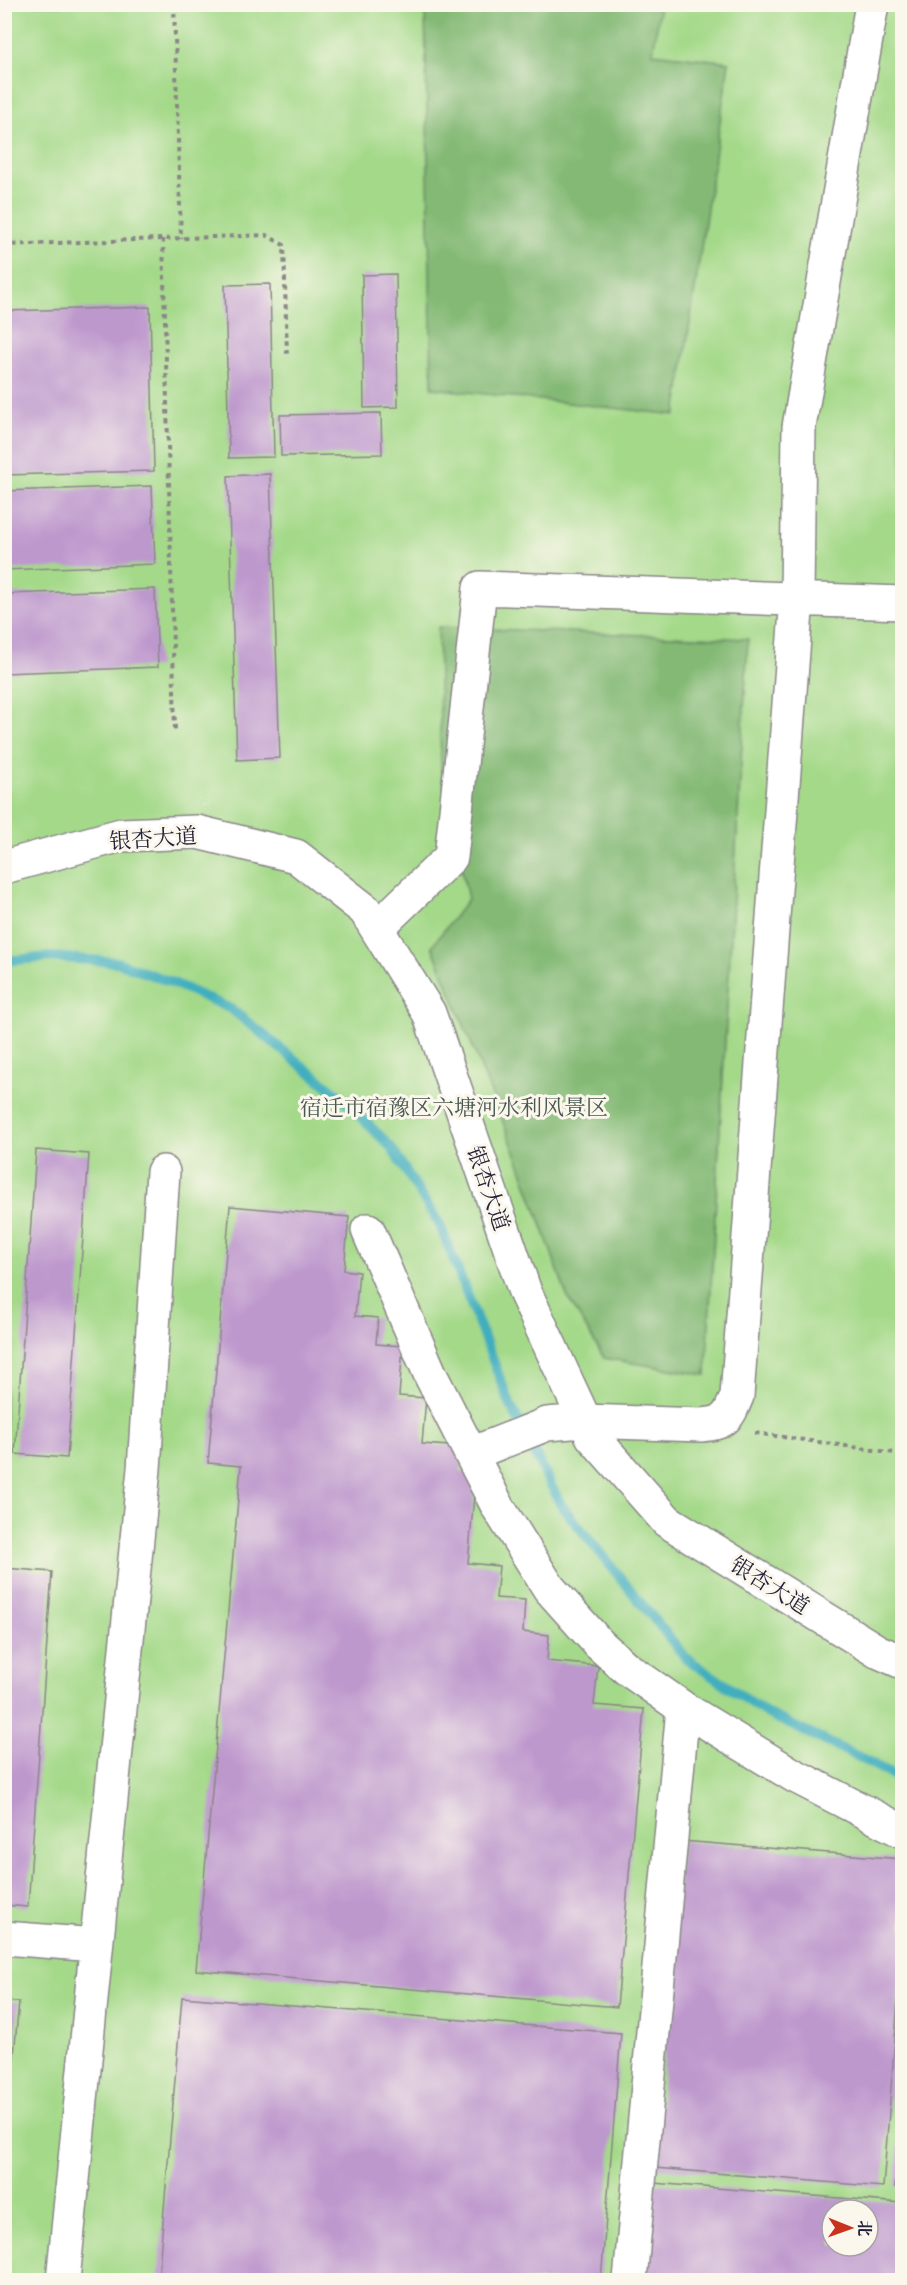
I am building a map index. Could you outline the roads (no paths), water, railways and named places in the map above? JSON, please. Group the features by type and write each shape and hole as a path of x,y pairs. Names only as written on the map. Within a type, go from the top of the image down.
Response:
{"street":[{"path":"471,1454 547,1424 584,1421 718,1424 729,1416 737,1395 797,598 799,427 872,4"},
{"path":"377,928 451,857 480,588 903,603"},
{"name":"银杏大道","path":"4,867 121,835 197,832 296,856 366,910 429,1013 525,1292 592,1436 667,1521 877,1651 903,1662"},
{"path":"63,2280 144,1469 163,1172"},
{"path":"368,1230 431,1376 498,1507 549,1588 599,1644 626,1668 683,1708 794,1775 903,1831"},
{"path":"630,2280 683,1708"},
{"path":"4,1938 96,1945"}],"waterway":[{"path":"4,961 50,957 117,962 171,982 231,1009 339,1095 390,1146 440,1225 510,1404 561,1505 686,1658 768,1714 902,1780"}],"park label":[{"name":"宿迁市宿豫区六塘河水利风景区","path":"454,1107"}]}
